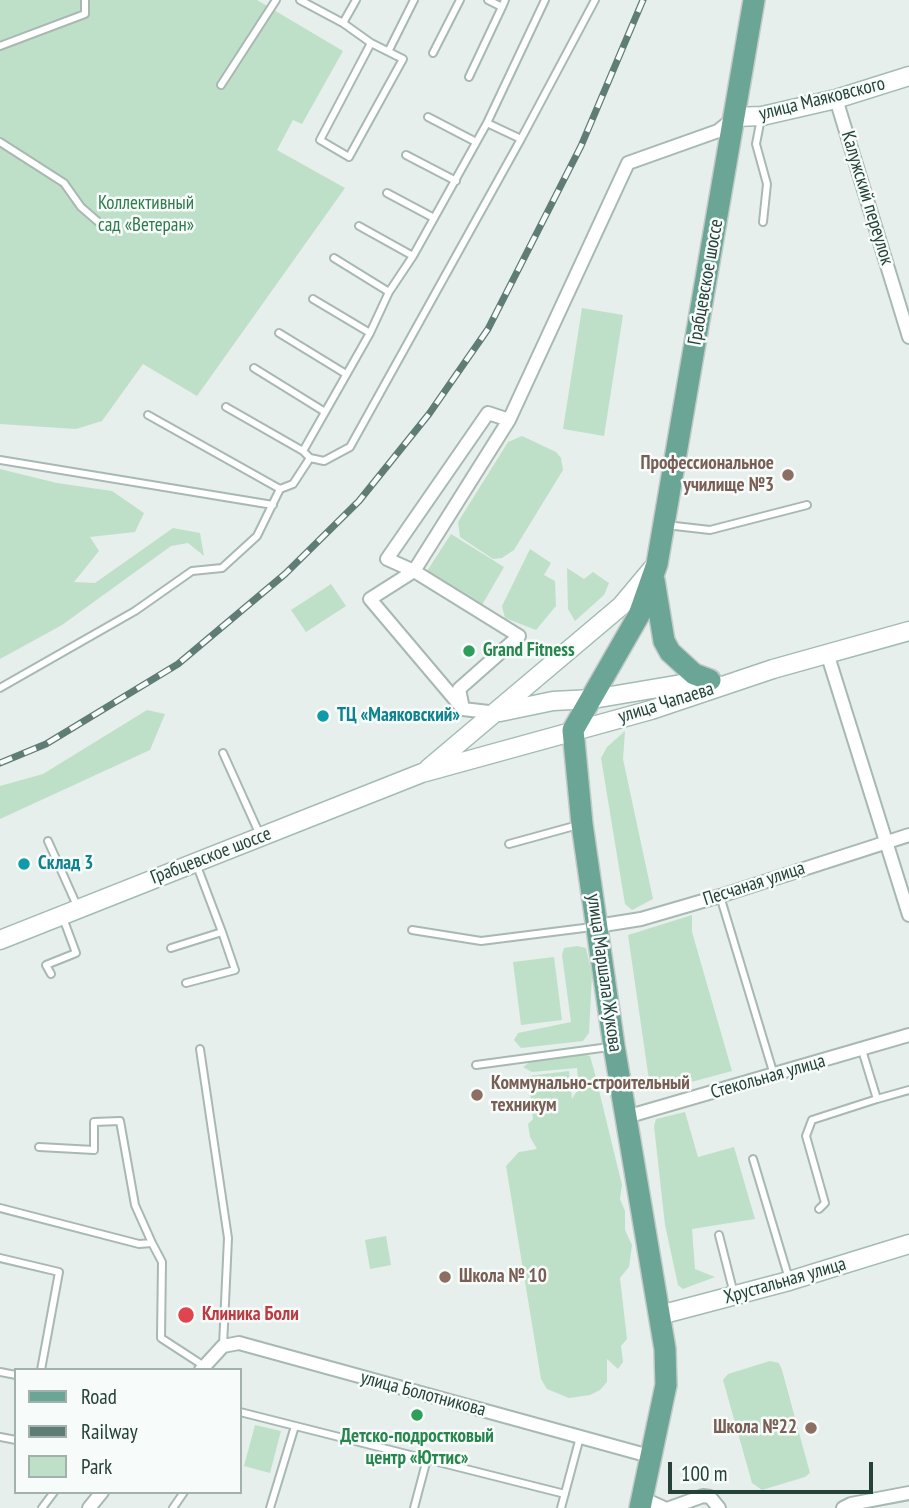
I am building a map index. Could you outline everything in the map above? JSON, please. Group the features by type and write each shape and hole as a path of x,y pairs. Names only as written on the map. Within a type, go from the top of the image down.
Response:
{"main road":[{"name":"Грабцевское шоссе","path":"655,571 754,0"},
{"name":"улица Маяковского","path":"735,117 762,116 836,99 909,76"},
{"path":"655,571 664,641 670,652 694,674 710,680"},
{"path":"573,730 639,615 655,571"},
{"path":"422,773 497,713 621,606 655,571"},
{"name":"улица Чапаева","path":"422,773 651,710 773,669 909,631"},
{"path":"497,713 553,701 593,699 773,669"},
{"name":"улица Маршала Жукова","path":"573,730 582,824 614,1046 660,1315 666,1385 653,1457 641,1503"},
{"name":"Грабцевское шоссе","path":"0,940 422,773"},
{"name":"Хрустальная улица","path":"660,1315 789,1281 909,1244"}],"street":[{"name":"Калужский переулок","path":"836,99 909,337"},
{"path":"497,713 463,709 370,599 414,571 509,421 628,163 718,131 735,117"},
{"path":"463,709 459,689 519,636 414,571 387,559 488,413 509,421"},
{"path":"827,653 909,915"},
{"name":"Песчаная улица","path":"597,926 641,919 720,896 909,835"},
{"name":"Стекольная улица","path":"626,1117 775,1077 909,1035"},
{"name":"улица Болотникова","path":"223,1346 239,1343 653,1457"},
{"path":"203,1368 223,1346"},
{"path":"844,1508 851,1504 909,1493"},
{"path":"89,1508 100,1494"},
{"path":"670,1508 703,1496 710,1497 719,1508"},
{"path":"641,1503 664,1508"}],"lane":[{"path":"0,46 85,14 85,0"},
{"path":"221,85 276,0"},
{"path":"343,23 356,0"},
{"path":"389,50 414,0"},
{"path":"433,53 460,0"},
{"path":"469,76 504,3 488,0"},
{"path":"303,452 370,333 389,292 413,256 432,217 477,142 545,0"},
{"path":"226,407 310,458 324,461 350,447 595,0"},
{"path":"304,1 403,60 349,157 320,140 372,43"},
{"path":"762,116 756,144 767,184 763,222"},
{"path":"428,117 477,142"},
{"path":"487,123 521,139"},
{"path":"0,142 64,183 81,207 103,226"},
{"path":"406,155 456,181"},
{"path":"387,193 432,217"},
{"path":"359,226 413,256"},
{"path":"334,258 389,292"},
{"path":"313,299 370,333"},
{"path":"279,333 346,374"},
{"path":"254,368 325,412"},
{"path":"148,415 280,489"},
{"path":"0,688 135,611 192,571 222,568 257,536 280,489 293,484 310,458"},
{"path":"0,460 273,505"},
{"path":"664,525 710,530 807,505"},
{"path":"223,753 261,837"},
{"path":"509,844 582,824"},
{"path":"48,841 70,913 76,953 46,965 51,974"},
{"path":"186,983 235,970 196,862"},
{"path":"720,896 775,1077"},
{"path":"412,930 481,941 597,926"},
{"path":"171,947 222,932"},
{"path":"476,1065 614,1046"},
{"path":"200,1049 228,1238 223,1346"},
{"path":"862,1050 877,1099"},
{"path":"820,1209 825,1203 806,1136 811,1120 909,1090"},
{"path":"39,1147 94,1150 94,1122 120,1121 135,1205 162,1262 162,1338 203,1368"},
{"path":"753,1159 789,1281"},
{"path":"0,1208 139,1244 152,1243"},
{"path":"719,1235 734,1296"},
{"path":"0,1258 59,1272 41,1368"},
{"path":"242,1413 565,1494"},
{"path":"271,1508 295,1426"},
{"path":"561,1508 580,1437"},
{"path":"414,1508 426,1459"}],"green space":[{"name":"Коллективный сад «Ветеран»","path":"0,0 257,0 343,51 302,124 293,120 277,150 345,188 197,396 143,364 102,421 76,429 0,424"},
{"path":"582,308 623,315 604,436 563,429"},
{"path":"522,436 556,452 561,458 563,470 514,550 502,558 493,559 460,537 458,522 508,442"},
{"path":"0,469 57,483 112,491 144,513 135,532 90,537 99,551 74,582 95,583 173,528 200,533 204,556 188,543 171,546 62,625 0,659"},
{"path":"451,534 504,567 482,605 427,571"},
{"path":"530,549 551,563 544,575 555,581 556,606 536,630 505,618 502,606"},
{"path":"567,568 584,579 593,572 609,583 604,595 575,621 568,609"},
{"path":"331,584 346,606 306,632 291,610"},
{"path":"147,710 165,714 150,750 0,819 0,786 43,774"},
{"path":"625,731 623,759 653,899 632,910 625,904 601,758 607,747"},
{"path":"692,915 692,932 732,1071 654,1092 650,1087 628,935"},
{"path":"564,948 586,948 592,975 589,1033 583,1041 521,1048 514,1040 518,1033 571,1022 562,955"},
{"path":"554,957 562,1020 521,1025 513,962"},
{"path":"582,1054 590,1056 594,1070 622,1185 620,1199 625,1211 625,1230 632,1245 629,1267 620,1278 627,1339 621,1346 623,1362 618,1369 607,1359 607,1382 600,1390 590,1395 569,1398 547,1389 541,1379 506,1166 519,1152 537,1149 530,1137 528,1124 533,1119 528,1076 569,1071 572,1099 579,1088 577,1068 532,1072 523,1067 530,1062"},
{"path":"685,1112 698,1157 734,1147 755,1219 692,1229 695,1269 715,1277 683,1289 678,1285 665,1225 654,1126 656,1119"},
{"path":"386,1236 391,1265 370,1269 365,1240"},
{"path":"770,1361 779,1363 782,1370 810,1473 805,1477 762,1490 752,1483 723,1380 728,1374"},
{"path":"255,1425 281,1431 270,1473 244,1466"}],"railway":[{"path":"0,763 46,744 178,664 285,574 359,501 429,414 488,329 581,146 643,0"}],"place":[{"name":"Профессиональное училище №3","path":"788,475"},
{"name":"Grand Fitness","path":"469,651"},
{"name":"ТЦ «Маяковский»","path":"323,716"},
{"name":"Склад 3","path":"24,864"},
{"name":"Коммунально-строительный техникум","path":"477,1095"},
{"name":"Школа № 10","path":"445,1277"},
{"name":"Клиника Боли","path":"186,1315"},
{"name":"Детско-подростковый центр «Юттис»","path":"417,1415"},
{"name":"Школа №22","path":"811,1428"}]}
